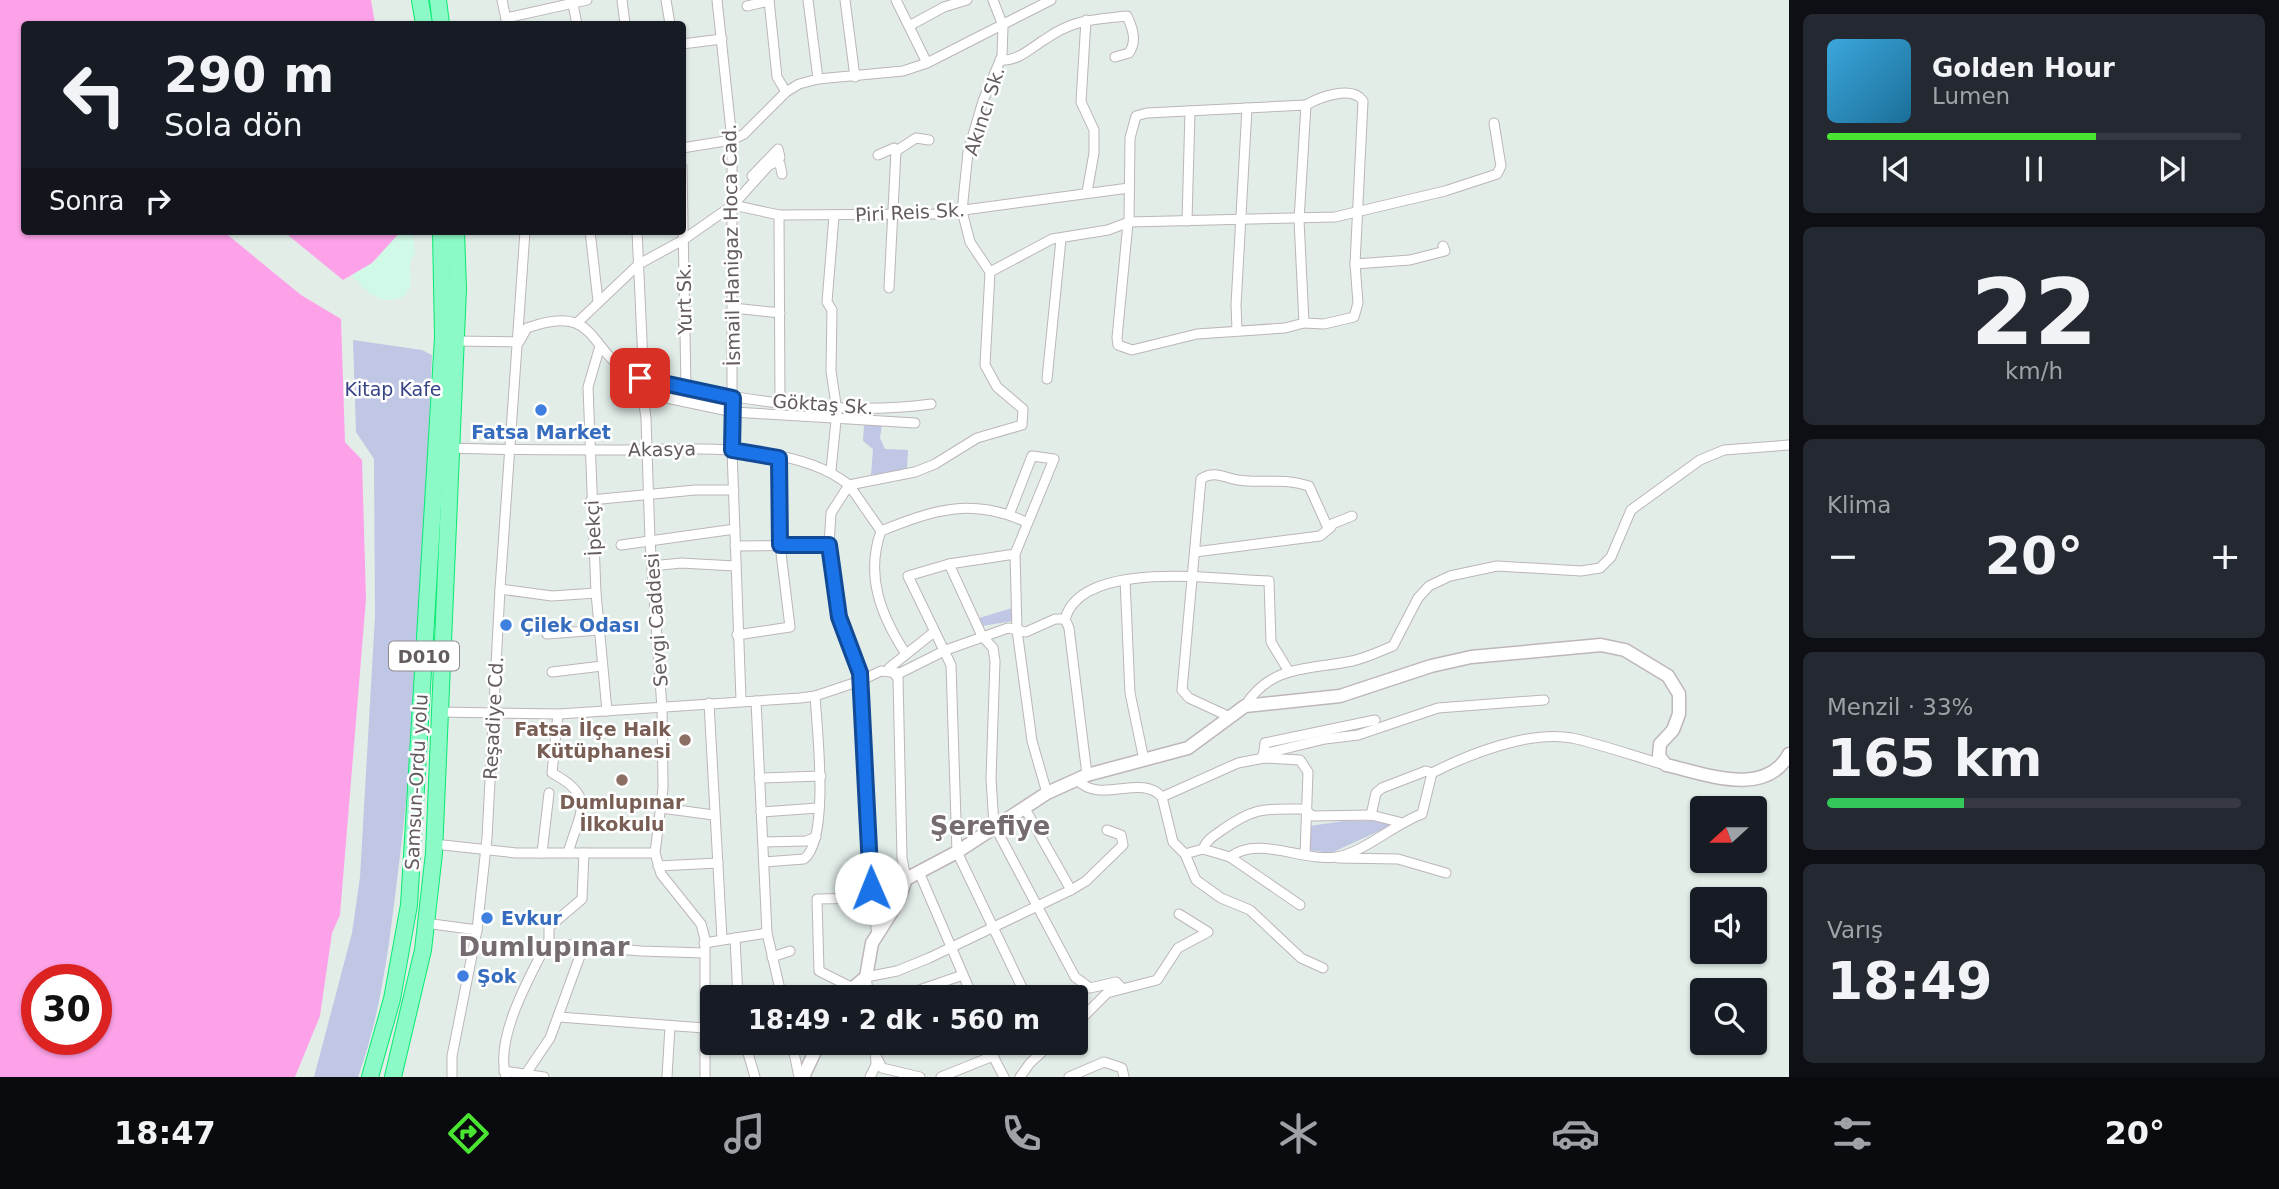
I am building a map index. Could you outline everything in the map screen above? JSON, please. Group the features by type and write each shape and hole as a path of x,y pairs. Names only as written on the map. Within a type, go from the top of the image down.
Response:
{"highway":[{"path":"420,0 424,21"},
{"path":"438,0 441,21"},
{"name":"Samsun-Ordu yolu","path":"370,1077 392,999 409,905 443,337 441,235"},
{"name":"Samsun-Ordu yolu","path":"393,1077 423,950 434,844 455,341 456,235"}],"street":[{"path":"502,0 507,21 587,0"},
{"path":"622,0 625,21"},
{"path":"666,0 670,21"},
{"name":"İsmail Hanigaz Hoca Cad.","path":"717,0 732,140 732,450 741,700"},
{"path":"808,0 818,79"},
{"path":"845,0 855,77"},
{"path":"896,0 927,63"},
{"path":"909,26 944,7 967,0"},
{"path":"993,0 1003,26"},
{"path":"686,147 732,140 744,134 786,92 799,84 818,79 903,71 927,63 1051,0"},
{"path":"747,6 769,1 778,77 786,92"},
{"path":"572,2 576,21"},
{"path":"1000,60 1008,61 1023,55 1073,22 1127,16 1134,37 1133,47 1129,53 1115,57"},
{"path":"1086,20 1080,102 1094,130 1094,153 1087,192"},
{"name":"Akıncı Sk.","path":"990,272 970,242 962,211 968,152 983,101 1000,60 1003,26"},
{"path":"686,44 722,39"},
{"path":"1353,94 1363,102 1356,214 1355,264 1358,303 1354,317 1324,324 1304,323 1285,328 1196,334 1132,350 1118,345 1129,223 1130,138 1136,117 1190,111 1306,105 1323,96 1353,94"},
{"path":"1304,323 1298,220 1306,105"},
{"path":"1237,330 1247,108"},
{"path":"1187,221 1190,111"},
{"path":"877,934 872,898 859,667 839,617 829,545 831,513 849,485 915,472 935,464 977,438 1022,425 1023,409 998,387 985,365 990,272 1052,239 1129,223 1298,220 1356,214 1497,174 1501,166 1494,123"},
{"path":"878,155 894,148 896,150 916,138 929,140"},
{"path":"455,341 519,342 527,328 540,323 553,319 578,322 639,264 683,240 733,205 769,165 777,163 780,157 778,149 752,176"},
{"path":"889,288 896,150"},
{"path":"777,163 782,174"},
{"name":"Piri Reis Sk.","path":"733,205 779,215 834,216 962,211 1022,201 1058,200 1087,192 1129,188"},
{"path":"779,215 780,401"},
{"path":"831,470 835,407 831,370 832,310 827,302 834,216"},
{"name":"Reşadiye Cd.","path":"452,1077 452,1056 477,930 486,850 500,589 526,235"},
{"path":"590,235 598,301"},
{"name":"Sevgi Caddesi","path":"637,235 643,362 640,378 663,708 661,808 655,853 658,866 701,924 704,985"},
{"name":"Yurt Sk.","path":"683,235 686,388"},
{"path":"1047,379 1061,239"},
{"path":"1355,264 1410,260 1445,251 1443,246"},
{"path":"733,308 780,313"},
{"name":"Göktaş Sk.","path":"578,322 628,373 640,378 733,398 894,409 931,404"},
{"name":"İpekçi","path":"600,346 588,387 596,593 607,711"},
{"name":"Göktaş Sk.","path":"643,393 733,412 915,423"},
{"path":"906,879 957,852 994,825 1047,793 1082,777 1188,748 1245,706 1253,693 1289,670 1354,661 1393,646 1418,598 1429,586 1450,576 1497,566 1581,571 1600,569 1611,557 1631,510 1700,460 1724,450 1789,445"},
{"name":"Akasya","path":"451,448 732,450 779,458 831,470 849,485 881,531"},
{"path":"1010,515 1032,456 1054,459 1015,554 1017,630 1032,741 1047,793"},
{"path":"737,635 790,628 780,545 779,458"},
{"path":"1230,717 1189,698 1182,690 1201,479 1207,475 1222,475 1238,480 1280,479 1309,486 1316,498 1321,517 1331,527"},
{"path":"591,500 734,490"},
{"path":"906,654 886,623 876,593 875,549 881,531 950,507 1010,515 1026,522"},
{"path":"1195,552 1320,536 1352,516"},
{"path":"621,545 734,529"},
{"path":"735,546 829,545"},
{"path":"1015,554 949,564 908,576 934,632 946,650 953,683 957,852 1021,985"},
{"path":"652,566 681,563 735,566"},
{"path":"949,564 982,636 993,648 995,661 991,779 994,825 1036,907 1082,985 1090,988 1116,982 1122,988"},
{"path":"1065,619 1074,601 1105,583 1154,575 1269,581 1271,642 1289,670"},
{"path":"1125,580 1130,693 1144,760"},
{"path":"500,589 551,596 596,593"},
{"path":"440,712 558,714 815,696 881,671 900,673 982,636 1008,628 1026,632 1055,619 1065,619"},
{"path":"1065,619 1069,628 1082,777 1095,791 1146,789 1157,792 1162,797 1174,842 1185,854 1196,880 1221,898 1250,910 1301,958 1323,968"},
{"path":"547,634 599,629"},
{"path":"867,985 866,977 877,934 898,902 906,879 902,858 898,678 889,668 934,632"},
{"path":"1245,706 1340,696 1431,666 1471,657 1601,645 1625,650 1668,676 1679,694 1679,713 1673,730 1660,744 1659,756 1666,765"},
{"path":"552,672 602,666"},
{"path":"764,862 804,859 810,854 816,837 821,776 815,696"},
{"path":"1162,797 1238,762 1325,739 1358,735 1438,708 1544,700"},
{"path":"756,701 767,933 779,985"},
{"path":"709,703 722,939"},
{"path":"558,714 552,774 575,785 582,803 568,853"},
{"path":"1263,756 1265,743 1376,720"},
{"path":"1371,815 1376,793 1382,788 1416,774 1432,773 1474,751 1556,737 1570,738 1666,765 1741,782 1769,774 1789,754"},
{"path":"1263,756 1287,758 1305,764 1308,772 1305,854"},
{"path":"1336,857 1388,833 1399,822 1422,814 1432,773"},
{"path":"759,778 821,776"},
{"path":"542,853 549,793"},
{"path":"1024,807 1071,890"},
{"path":"661,808 715,815"},
{"path":"761,812 818,808"},
{"path":"1203,849 1207,841 1246,813 1258,809 1305,809 1312,816 1371,815 1399,822"},
{"path":"854,985 866,977 897,971 953,947 1086,881 1123,845 1121,835 1107,830"},
{"path":"763,842 806,841 816,837"},
{"path":"434,844 542,853 655,853"},
{"path":"1185,854 1203,849 1230,857 1236,864 1274,885 1300,905"},
{"path":"1230,857 1239,850 1398,859 1446,873"},
{"path":"544,1077 527,1072 505,1074 506,1046 518,1000 549,943 549,928 582,899 584,853"},
{"path":"658,866 718,863"},
{"path":"919,872 967,985"},
{"path":"847,985 819,971 817,899 872,898"},
{"path":"1088,1012 1107,993 1157,980 1178,948 1208,932 1180,914"},
{"path":"425,923 477,930"},
{"path":"549,943 641,951 704,948 722,939 767,933"},
{"path":"736,938 738,985"},
{"path":"527,1072 538,1060 559,1017 584,945"},
{"path":"772,957 790,951"},
{"path":"934,985 963,975"},
{"path":"559,1017 700,1028"},
{"path":"667,1077 670,1026"},
{"name":"Sevgi Caddesi","path":"705,1055 705,1077"},
{"path":"748,1077 755,1077 749,1055"},
{"path":"796,1055 801,1077"},
{"path":"801,1077 813,1055"},
{"path":"1020,1077 1039,1055"},
{"path":"870,1077 876,1065 876,1056"},
{"path":"876,1056 882,1068 920,1077"},
{"path":"941,1077 993,1056 1004,1077"},
{"path":"1069,1077 1104,1062 1122,1068 1124,1077"}],"green space":[{"name":"Kitap Kafe","path":"353,340 422,350 432,355 421,610 399,864 374,1025 358,1077 314,1077 352,933 360,877 375,616 374,459 356,432"},
{"path":"864,425 882,425 880,438 885,449 908,450 907,469 871,475 873,449 863,441"},
{"path":"1012,608 1013,621 982,626 979,618"},
{"path":"1344,821 1378,821 1392,825 1331,853 1308,850 1309,826"}],"sand":[{"path":"397,235 413,235 415,254 410,265 410,286 400,298 377,298 351,275 372,263"}],"shaded area":[{"path":"0,0 371,0 374,21 21,21 21,235 228,235 301,295 341,319 345,442 362,460 366,599 340,915 332,933 320,1016 295,1077 0,1077"},
{"path":"288,235 397,235 372,263 343,280"}],"place":[{"name":"Fatsa Market","path":"541,410"},
{"name":"Çilek Odası","path":"506,625"},
{"name":"Fatsa İlçe Halk Kütüphanesi","path":"685,740"},
{"name":"Dumlupınar İlkokulu","path":"622,780"},
{"name":"Evkur","path":"487,918"},
{"name":"Şok","path":"463,976"}],"district":[{"name":"Şerefiye","path":"990,826"},
{"name":"Dumlupınar","path":"544,947"}],"route":[{"path":"640,378 733,398 732,450 779,458 780,545 829,545 839,617 860,673 866,748 871,888"}]}
